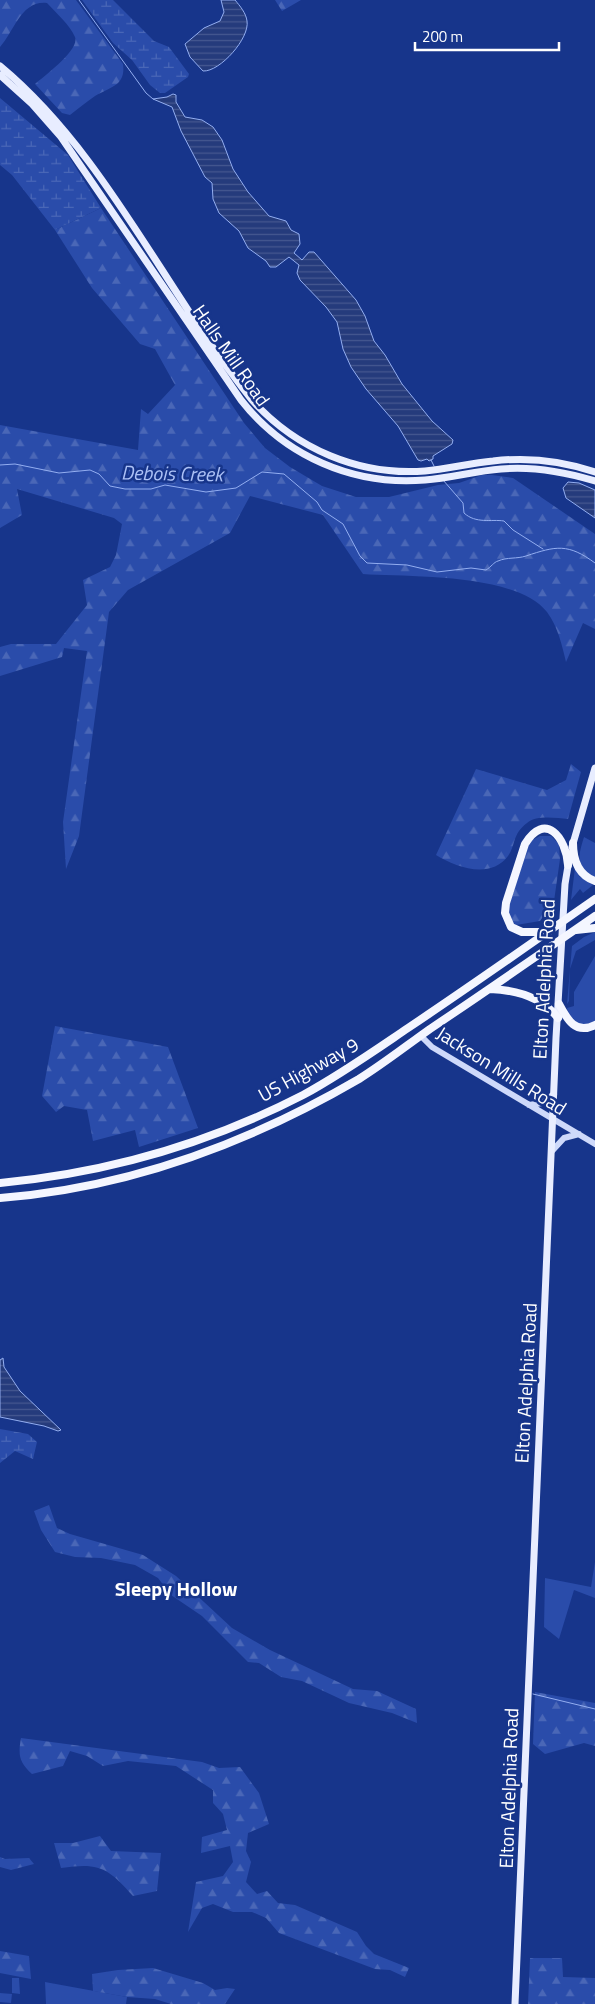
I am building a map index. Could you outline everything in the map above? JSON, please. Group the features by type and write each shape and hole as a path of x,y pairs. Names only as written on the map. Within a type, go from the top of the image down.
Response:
{"highway":[{"path":"548,932 526,932 511,927 504,913 506,903 525,844 530,836 538,831 552,831 559,835 567,852 568,865"},
{"path":"573,843 576,865 585,876 595,881"},
{"name":"US Highway 9","path":"0,1183 62,1176 137,1160 205,1138 251,1119 331,1078 595,899"},
{"name":"US Highway 9","path":"0,1198 72,1189 122,1178 229,1144 264,1129 358,1079 595,916"},
{"path":"574,930 595,928"},
{"path":"490,989 520,992 544,1004 558,1018"},
{"path":"559,1004 574,1026 581,1028 595,1025"}],"main road":[{"name":"Halls Mill Road","path":"0,66 28,90 66,132 240,384 271,419 307,445 344,461 379,470 431,471 498,460 519,460 552,462 595,472"},
{"name":"Halls Mill Road","path":"0,75 32,104 61,137 230,384 264,426 301,453 348,473 388,480 436,479 492,470 525,468 558,472 595,481"},
{"name":"Elton Adelphia Road","path":"515,2004 563,921 568,865 595,768"},
{"name":"Jackson Mills Road","path":"421,1036 432,1047 595,1144"},
{"path":"529,1105 542,1103 554,1094"},
{"path":"552,1150 564,1138 579,1134"}],"green space":[{"path":"0,0 76,0 123,64 122,77 116,85 95,96 70,115 62,113 35,84 72,49 75,42 73,33 47,3 38,3 24,12 0,47"},
{"path":"82,0 113,0 154,41 169,47 189,74 188,77 165,93 160,93 150,85 132,60 113,43"},
{"path":"275,0 301,0 282,11"},
{"path":"0,98 68,155 101,208 55,230 12,175 0,165"},
{"path":"101,208 244,423 265,448 290,467 322,486 356,497 389,497 438,485 459,483 482,475 513,478 595,534 595,629 583,623 566,662 559,636 551,618 532,599 512,590 461,580 363,574 323,515 250,496 230,533 128,590 109,612 79,836 66,869 63,822 87,651 64,648 62,657 0,676 0,647 11,644 56,644 87,605 83,580 110,567 116,555 122,524 114,518 17,489 22,515 0,528 0,425 138,450 141,409 148,414 175,385 155,349 140,344 92,288 55,230"},
{"path":"571,764 581,772 568,819 546,818 531,820 519,831 508,856 492,868 473,869 463,867 436,855 476,769 547,790 566,780"},
{"path":"540,836 551,836 559,844 560,859 554,901 540,921 516,925 511,922 508,909 530,841"},
{"path":"584,837 595,843 595,878 584,870 581,865 580,850"},
{"path":"575,868 579,876 593,885 583,893 580,889 571,900"},
{"path":"595,932 595,940 576,951 570,969 572,946"},
{"path":"595,956 595,1021 581,1024 570,1017 567,1008 574,1006 574,992"},
{"path":"570,969 569,1001 567,1004"},
{"path":"55,1026 168,1047 198,1128 139,1147 135,1130 93,1141 87,1110 64,1106 56,1112 42,1096"},
{"path":"0,1429 28,1434 37,1442 33,1459 15,1451 0,1463"},
{"path":"49,1505 57,1528 70,1534 143,1555 176,1576 232,1628 270,1650 353,1689 377,1691 416,1709 417,1723 392,1713 349,1703 302,1681 281,1677 259,1663 248,1662 202,1616 171,1595 158,1578 135,1565 101,1558 75,1557 55,1552 41,1530 34,1511"},
{"path":"595,1562 595,1598 574,1590 559,1639 544,1627 545,1578 591,1587"},
{"path":"535,1692 595,1703 595,1746 584,1743 545,1754 533,1744"},
{"path":"21,1738 202,1762 219,1768 240,1767 259,1793 269,1824 248,1833 246,1851 251,1862 246,1882 257,1894 267,1891 278,1903 295,1905 357,1932 374,1954 409,1968 405,1977 390,1970 375,1969 279,1933 266,1918 252,1912 233,1912 213,1904 202,1908 188,1932 196,1882 223,1876 233,1862 230,1846 201,1853 202,1837 227,1830 223,1814 213,1803 213,1790 176,1766 128,1761 103,1766 87,1756 70,1751 63,1766 32,1774 24,1766 20,1758"},
{"path":"100,1836 111,1851 161,1853 157,1891 133,1896 117,1879 102,1869 85,1866 61,1868 54,1843 73,1843"},
{"path":"0,1857 5,1859 29,1858 34,1864 11,1870 0,1867"},
{"path":"0,1951 29,1956 31,1979 0,1973"},
{"path":"530,1958 562,1958 563,1977 595,1978 595,2004 528,2004"},
{"path":"153,1968 203,1983 215,1990 235,1989 225,2004 171,2004 155,1999 127,1997 93,1991 92,1974"},
{"path":"12,1978 19,1978 20,1994 12,1993"},
{"path":"45,1982 127,1997 126,2004 46,2004"},
{"path":"0,1993 12,1994 11,2003 0,2002"}],"shaded area":[{"path":"221,0 235,0 245,15 247,28 239,45 225,60 210,70 203,71 190,57 185,44 204,28 220,21 224,12"},
{"path":"176,95 176,102 185,117 202,120 213,127 222,140 233,169 248,192 269,216 286,221 291,230 299,234 300,244 294,253 302,260 309,252 314,252 356,300 365,316 374,341 385,355 402,384 432,421 453,440 452,444 433,456 433,459 429,461 427,459 418,460 398,426 366,389 351,367 343,349 337,322 326,307 300,280 297,273 299,265 289,257 276,267 270,267 266,261 248,248 239,231 219,213 213,199 212,183 205,177 181,131 172,107 153,99"},
{"path":"568,482 579,483 595,490 595,518 566,498 563,488"},
{"path":"3,1358 4,1367 20,1391 61,1430 58,1431 44,1426 0,1417 0,1360"}],"waterway":[{"path":"79,0 146,93 153,99"},
{"path":"431,460 434,466"},
{"name":"Debois Creek","path":"0,465 15,464 59,473 90,470 99,474 110,486 125,489 151,489 165,485 206,492 236,488 262,472 284,474 317,502 322,510 343,524 360,556 367,563 407,565 437,572 471,568 486,570 495,562 501,560 562,548 577,552 595,563"},
{"path":"443,480 463,503 464,513 473,519 504,521 513,530 543,549"},
{"path":"533,1694 595,1709"}],"district":[{"name":"Sleepy Hollow","path":"176,1588"}]}
